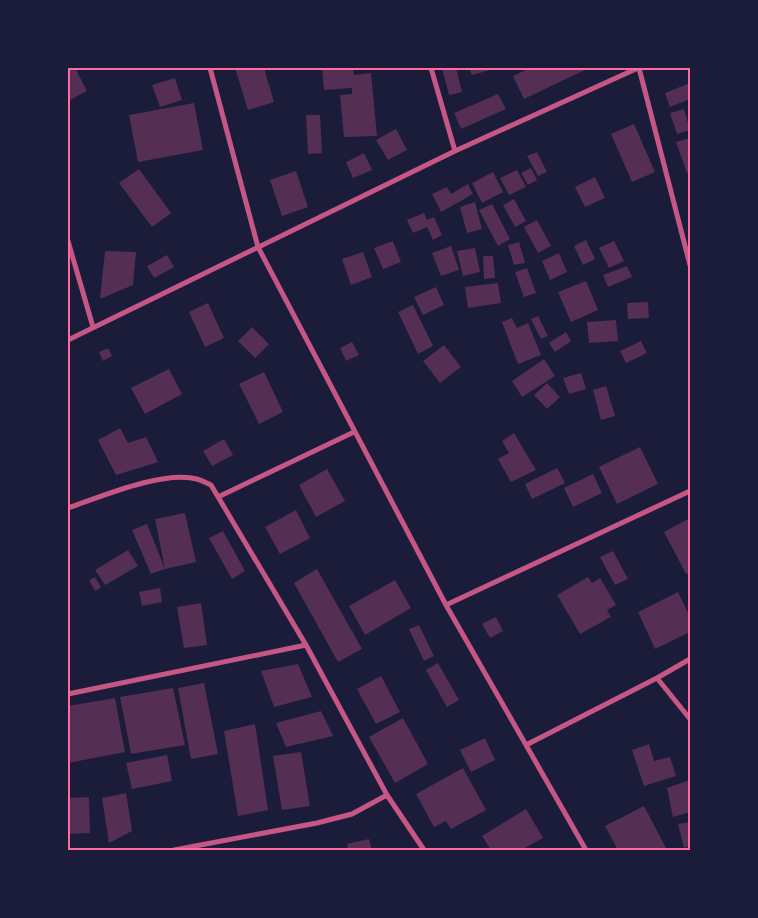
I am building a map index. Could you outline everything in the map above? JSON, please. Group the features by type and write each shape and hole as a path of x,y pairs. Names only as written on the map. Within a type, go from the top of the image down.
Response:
{"street":[{"path":"210,68 258,247 446,605 586,850"},
{"path":"431,68 456,151"},
{"path":"68,340 456,151 638,68 690,265"},
{"path":"68,241 93,327"},
{"path":"218,497 354,432"},
{"path":"68,508 142,483 180,477 197,479 211,485 306,644 388,795 424,850"},
{"path":"446,605 690,491"},
{"path":"68,694 306,644"},
{"path":"526,745 657,678 690,659"},
{"path":"657,678 690,719"},
{"path":"174,850 317,823 352,814 388,795"}],"building":[{"path":"68,68 75,68 87,91 68,101"},
{"path":"235,68 264,68 274,102 248,110"},
{"path":"322,68 353,68 354,75 371,73 377,136 344,137 340,95 352,94 352,88 324,90"},
{"path":"442,68 456,68 462,92 449,95"},
{"path":"469,68 498,68 472,75"},
{"path":"530,68 589,68 524,99 513,76"},
{"path":"175,78 182,100 160,107 152,85"},
{"path":"690,83 690,99 670,107 665,93"},
{"path":"498,94 506,109 461,129 454,113"},
{"path":"194,103 203,150 138,162 129,115"},
{"path":"684,109 690,130 677,134 670,113"},
{"path":"306,115 320,115 322,153 308,154"},
{"path":"634,124 655,172 632,182 611,134"},
{"path":"396,129 407,150 388,160 376,140"},
{"path":"690,138 690,171 687,173 676,142"},
{"path":"537,152 547,172 538,176 527,156"},
{"path":"364,153 372,170 353,178 346,162"},
{"path":"531,168 537,180 528,185 521,173"},
{"path":"139,169 171,213 152,227 119,183"},
{"path":"517,170 526,187 509,195 500,178"},
{"path":"296,171 308,207 282,216 270,180"},
{"path":"493,172 503,192 482,203 472,183"},
{"path":"595,177 605,198 585,207 575,187"},
{"path":"468,184 473,194 441,212 432,194 447,187 451,194"},
{"path":"514,199 526,221 515,227 503,205"},
{"path":"475,202 482,229 467,233 460,207"},
{"path":"492,204 510,239 498,246 479,210"},
{"path":"424,213 427,220 434,217 442,235 433,240 427,227 413,233 407,220"},
{"path":"537,220 551,246 538,253 524,227"},
{"path":"586,240 595,259 583,265 574,246"},
{"path":"393,241 401,262 383,269 374,248"},
{"path":"614,241 624,261 609,268 599,248"},
{"path":"519,242 525,263 514,265 508,245"},
{"path":"451,246 459,270 441,276 432,253"},
{"path":"475,248 480,272 463,276 457,251"},
{"path":"105,251 136,252 133,285 100,299"},
{"path":"363,252 372,277 351,285 342,259"},
{"path":"559,253 567,272 550,280 542,261"},
{"path":"167,255 174,267 154,278 147,266"},
{"path":"483,256 493,256 495,278 484,279"},
{"path":"627,266 632,277 608,287 603,275"},
{"path":"527,268 536,293 524,297 515,272"},
{"path":"586,281 598,310 571,322 558,292"},
{"path":"498,283 501,303 468,308 465,287"},
{"path":"436,287 444,305 423,315 414,297"},
{"path":"648,302 649,318 628,319 627,303"},
{"path":"208,303 224,338 205,347 189,312"},
{"path":"413,305 433,346 418,354 398,312"},
{"path":"538,316 548,336 541,339 531,319"},
{"path":"512,318 517,328 528,323 541,355 518,364 502,322"},
{"path":"616,320 618,341 589,343 587,322"},
{"path":"252,327 269,344 255,358 238,341"},
{"path":"566,332 571,341 555,352 549,343"},
{"path":"641,341 647,353 626,363 620,351"},
{"path":"352,342 359,355 346,361 340,348"},
{"path":"444,345 461,367 440,383 423,361"},
{"path":"108,348 112,356 103,361 99,352"},
{"path":"544,359 555,376 522,397 512,381"},
{"path":"169,369 182,394 145,414 131,388"},
{"path":"264,372 283,412 259,424 239,384"},
{"path":"581,373 586,389 569,394 563,378"},
{"path":"547,383 560,397 547,409 534,395"},
{"path":"606,386 615,416 601,420 593,390"},
{"path":"120,428 128,443 146,437 158,462 116,475 98,440"},
{"path":"514,433 536,470 511,482 498,459 509,453 502,441"},
{"path":"224,439 233,455 212,466 203,451"},
{"path":"640,447 658,484 617,504 599,467"},
{"path":"557,468 565,483 532,499 525,484"},
{"path":"327,469 345,501 316,517 299,485"},
{"path":"593,474 602,493 573,507 564,488"},
{"path":"296,510 310,538 280,554 265,527"},
{"path":"185,513 196,562 165,569 155,519"},
{"path":"690,518 690,572 686,574 664,532"},
{"path":"147,524 165,569 151,574 132,530"},
{"path":"223,531 245,571 232,579 209,538"},
{"path":"128,550 138,566 105,585 95,570"},
{"path":"613,551 628,579 615,585 600,557"},
{"path":"317,569 362,649 338,662 294,583"},
{"path":"95,577 101,587 95,591 89,580"},
{"path":"588,577 592,583 600,578 616,605 607,610 611,617 580,634 557,595"},
{"path":"395,580 411,608 365,635 349,606"},
{"path":"160,588 162,602 142,606 139,592"},
{"path":"678,592 690,617 690,632 655,649 638,612"},
{"path":"201,603 207,645 184,648 177,607"},
{"path":"496,617 503,631 490,638 482,624"},
{"path":"419,625 434,656 424,661 409,629"},
{"path":"438,663 459,700 447,707 426,670"},
{"path":"298,664 312,697 274,707 261,671"},
{"path":"381,676 400,712 376,724 357,689"},
{"path":"204,683 218,754 191,759 178,688"},
{"path":"173,688 185,745 131,754 120,697"},
{"path":"115,698 125,752 68,763 68,706"},
{"path":"321,711 333,736 286,747 276,723"},
{"path":"403,718 428,764 395,783 369,737"},
{"path":"255,724 268,810 238,816 224,731"},
{"path":"485,738 495,760 471,772 460,750"},
{"path":"649,744 654,761 670,757 676,776 644,786 632,750"},
{"path":"301,752 310,806 282,810 273,756"},
{"path":"167,755 172,781 132,789 126,763"},
{"path":"463,768 486,810 451,829 446,821 434,827 416,794"},
{"path":"690,780 690,812 673,817 667,788"},
{"path":"126,793 132,831 109,843 102,798"},
{"path":"89,797 90,833 68,834 68,798"},
{"path":"644,806 667,850 618,850 605,826"},
{"path":"526,809 543,838 521,850 491,850 482,836"},
{"path":"690,822 690,846 684,848 678,824"},
{"path":"369,839 372,850 348,850 347,844"}]}
